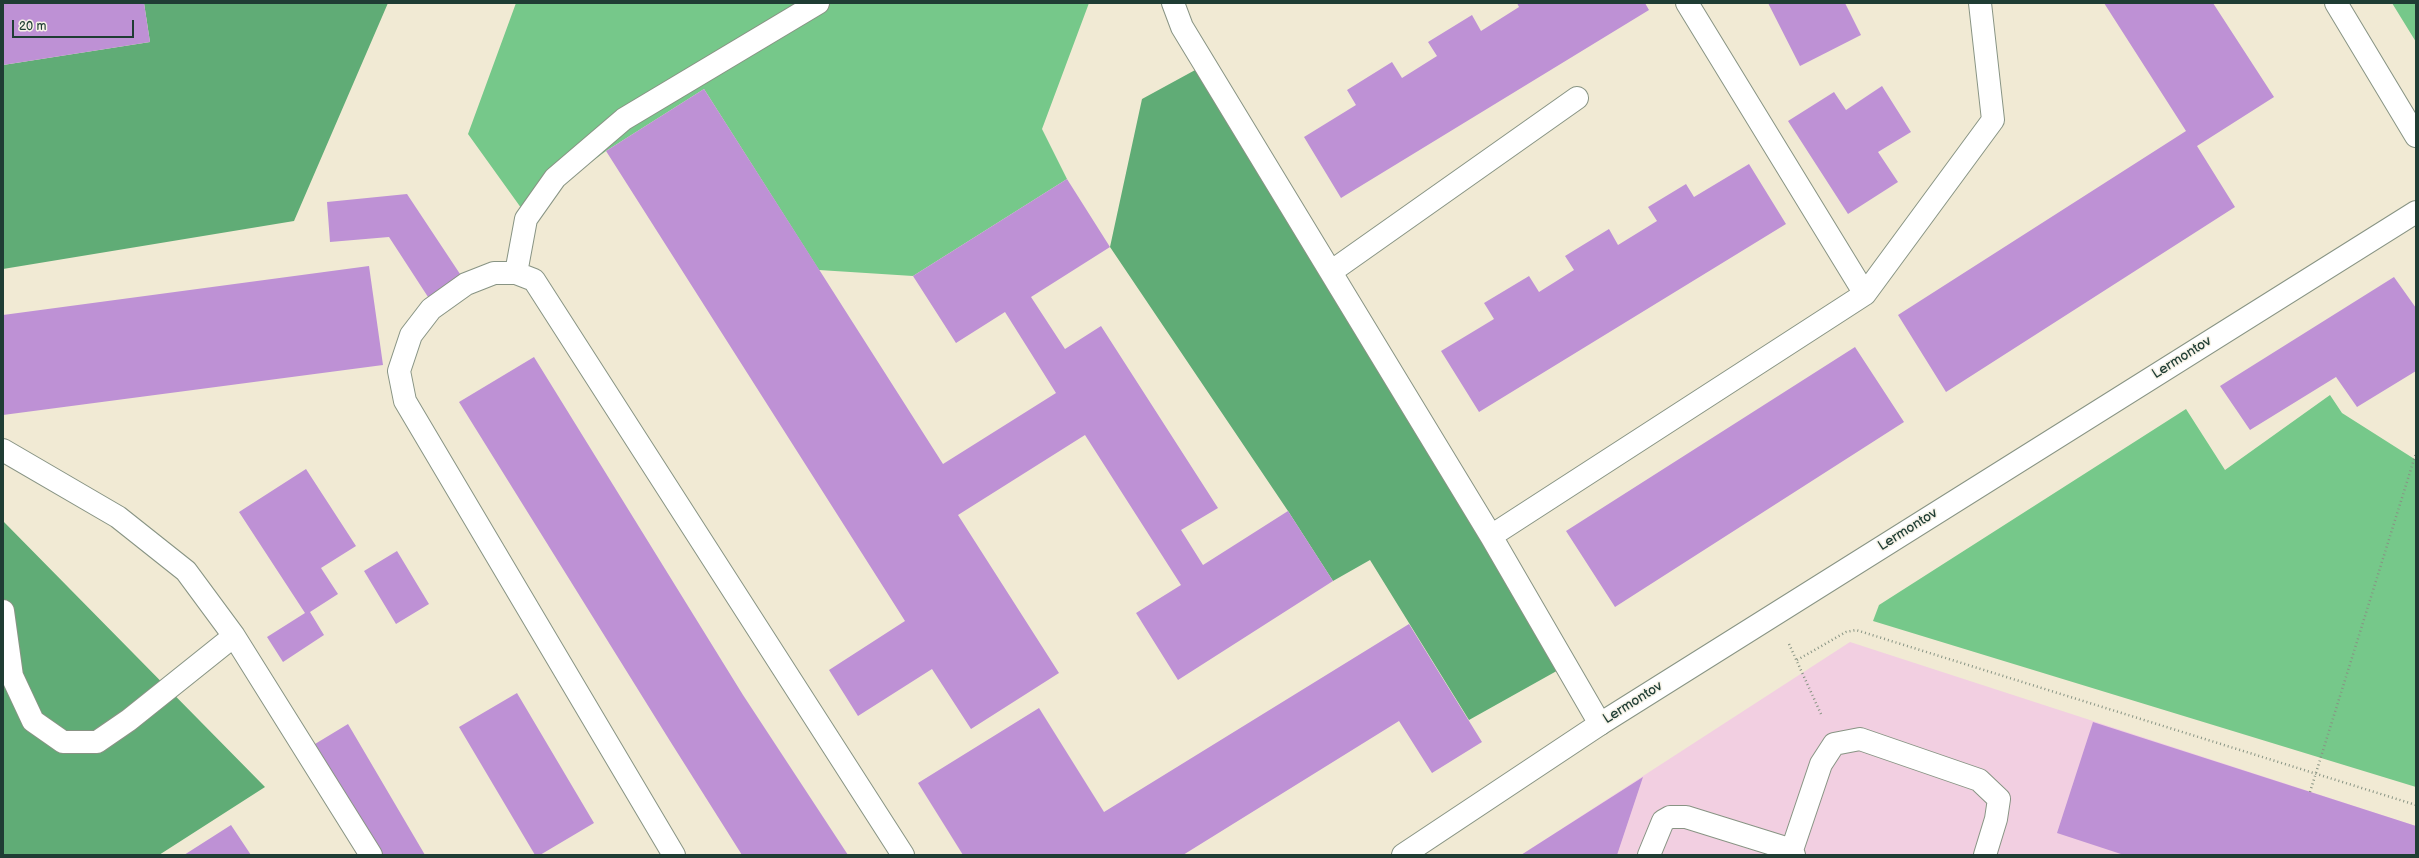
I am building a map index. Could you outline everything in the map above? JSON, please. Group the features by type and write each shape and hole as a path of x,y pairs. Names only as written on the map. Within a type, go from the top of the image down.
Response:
{"street":[{"path":"516,273 526,219 555,178 624,119 818,3"},
{"path":"1173,3 1182,27 1332,271 1491,536 1600,724"},
{"path":"1687,3 1865,294"},
{"path":"1491,536 1865,294 1992,120 1980,3"},
{"path":"2336,3 2416,136"},
{"path":"1332,271 1577,98"},
{"name":"Lermontov","path":"1403,855 1600,724 2416,212"},
{"path":"674,855 405,401 399,371 411,335 432,309 466,284 494,273 516,273 534,280 903,855"},
{"path":"3,450 118,517 186,570 234,636 370,855"},
{"path":"3,611 12,676 33,721 63,742 97,742 129,720 234,636"},
{"path":"1648,855 1663,821 1670,817 1686,817 1793,853 1821,764 1834,744 1860,739 1979,780 1999,799 1996,818 1984,855"}],"path":[{"path":"2310,792 2416,453"},
{"path":"1773,615 1797,660 1834,744"},
{"path":"1797,660 1846,632 1856,630 2416,805"}],"shaded area":[{"path":"1850,642 2416,826 2416,855 1521,855"}],"green space":[{"path":"144,3 388,3 294,221 3,269 3,65 150,42"},
{"path":"516,3 1089,3 1042,129 1067,179 913,276 819,270 704,89 606,151 524,212 468,134"},
{"path":"2392,3 2416,3 2416,42"},
{"path":"1197,69 1562,668 1469,720 1370,560 1333,581 1288,511 1110,247 1142,99"},
{"path":"2330,395 2342,413 2416,460 2416,787 1873,621 1879,605 2186,409 2225,470"},
{"path":"3,521 265,787 159,855 3,855"}],"building":[{"path":"3,3 144,3 150,42 3,65"},
{"path":"1517,3 1645,3 1649,10 1341,198 1304,137 1356,105 1347,90 1392,62 1402,78 1437,56 1428,42 1472,15 1481,31 1519,7"},
{"path":"1768,3 1845,3 1861,35 1800,66"},
{"path":"2104,3 2213,3 2274,97 2197,146 2235,207 1946,392 1898,315 2186,131"},
{"path":"1882,86 1911,132 1878,152 1898,182 1848,214 1788,121 1834,92 1846,110"},
{"path":"704,89 943,464 1056,393 1005,312 956,343 913,276 1067,179 1110,247 1031,297 1065,349 1101,326 1218,508 1181,530 1203,565 1288,511 1333,581 1178,680 1136,613 1181,585 1085,435 958,515 1059,673 971,729 932,669 858,716 829,670 905,621 606,151"},
{"path":"1749,164 1786,224 1479,412 1441,351 1494,319 1484,303 1529,276 1539,292 1574,270 1565,256 1609,229 1618,245 1657,221 1648,207 1686,184 1694,197"},
{"path":"407,194 462,277 430,300 389,237 330,242 327,202"},
{"path":"369,266 383,365 3,415 3,315"},
{"path":"2394,277 2416,308 2416,371 2357,407 2336,377 2250,430 2220,386"},
{"path":"1855,347 1904,422 1615,607 1566,531"},
{"path":"534,357 743,695 848,855 742,855 670,741 459,402"},
{"path":"306,469 356,546 321,568 338,594 310,612 324,635 283,662 267,637 305,613 239,512"},
{"path":"397,551 429,604 396,624 364,571"},
{"path":"1409,624 1482,742 1432,773 1399,721 1183,855 963,855 918,783 1039,708 1104,812"},
{"path":"517,693 594,823 540,855 535,855 459,727"},
{"path":"2093,722 2416,826 2416,855 2124,855 2057,833"},
{"path":"348,724 425,855 381,855 315,744"},
{"path":"1643,777 1617,855 1521,855"},
{"path":"231,825 251,855 184,855"}]}
